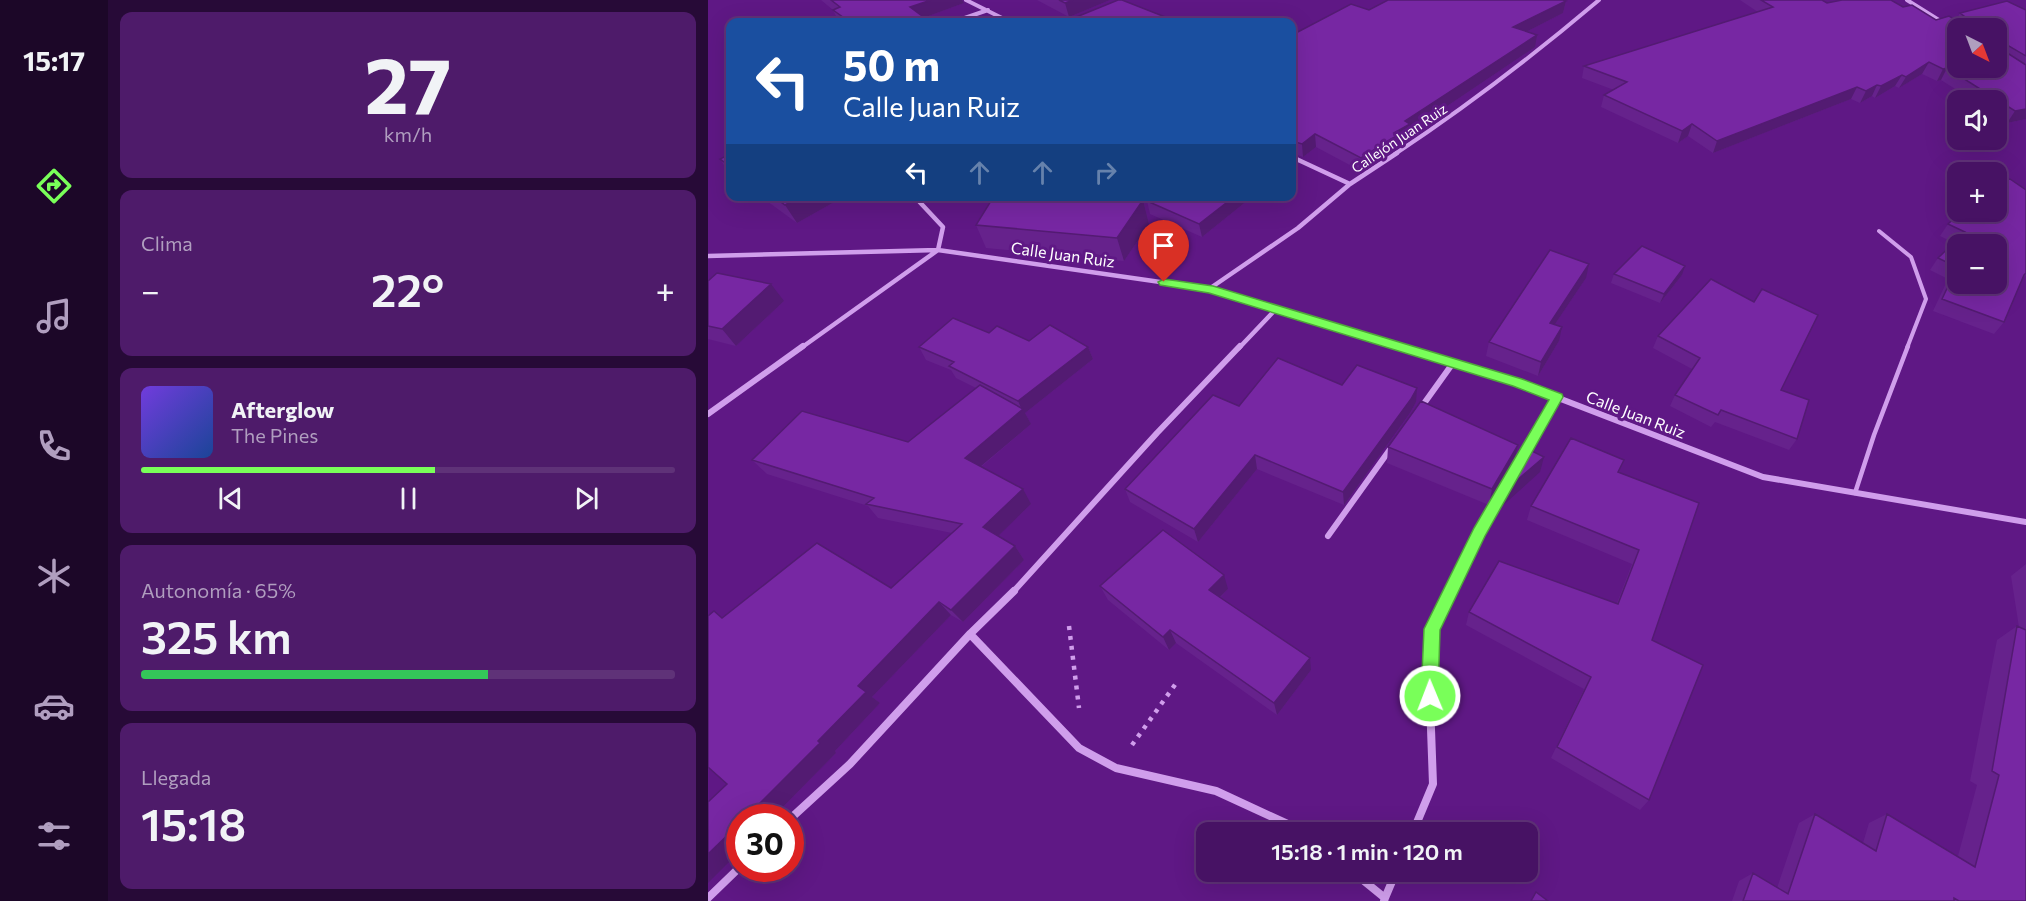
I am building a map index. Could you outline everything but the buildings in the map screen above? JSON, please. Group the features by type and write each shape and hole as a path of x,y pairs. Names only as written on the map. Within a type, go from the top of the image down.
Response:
{"street":[{"path":"966,0 1003,18"},
{"name":"Callejón Juan Ruiz","path":"1209,289 1298,228 1350,184 1434,128 1556,37 1599,0"},
{"path":"1907,0 1947,26"},
{"path":"965,18 988,10"},
{"path":"1296,159 1350,184"},
{"path":"708,414 938,250 943,227 919,201"},
{"name":"Calle Juan Ruiz","path":"708,256 938,250 1209,289 1517,382 1763,477 2026,522"},
{"path":"804,806 850,764 970,634 1011,595 1157,433 1276,309"},
{"path":"1418,411 1453,363"},
{"path":"1417,822 1433,784 1429,674 1432,629 1479,532 1557,397"},
{"path":"1328,536 1397,440"},
{"path":"970,634 1079,748 1116,768 1216,791 1283,822"},
{"path":"708,898 726,881"},
{"path":"1365,882 1385,899 1392,882"}],"lane":[{"path":"1855,493 1874,435 1926,299 1911,257 1879,231"}],"path":[{"path":"1069,626 1081,728 1079,748"},
{"path":"1116,768 1177,682"}],"route":[{"path":"1164,282 1209,289 1517,382 1557,397 1479,532 1432,629 1430,696"}]}
